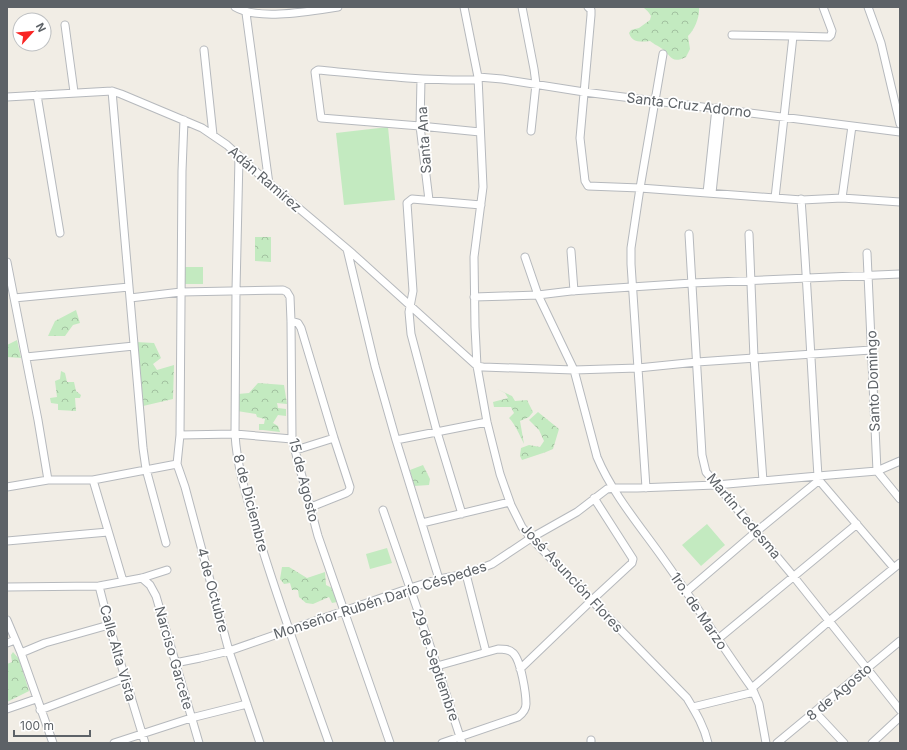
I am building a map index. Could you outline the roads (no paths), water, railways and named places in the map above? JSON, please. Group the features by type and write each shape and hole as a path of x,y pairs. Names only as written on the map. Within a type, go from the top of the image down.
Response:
{"street":[{"path":"235,7 246,13 338,7"},
{"name":"José Asunción Flores","path":"464,7 478,79 483,187 474,257 477,366 500,474 510,502 522,527 680,690 693,708 704,728 708,743"},
{"path":"522,7 536,84 531,131"},
{"path":"588,7 591,15 580,138 586,184 588,186 640,188 775,198 842,198 900,202"},
{"path":"732,35 829,37 832,31 823,7"},
{"path":"868,7 881,43 900,124"},
{"path":"246,13 269,184"},
{"path":"66,25 74,92"},
{"path":"775,198 793,36"},
{"path":"204,50 213,135"},
{"path":"646,488 633,287 630,264 640,188 663,54"},
{"name":"Santa Cruz Adorno","path":"420,126 321,118 315,72 318,70 441,81 478,79 536,84 584,92 900,132"},
{"name":"Santa Ana","path":"421,79 420,126 429,200"},
{"path":"112,91 143,448 146,469 166,543"},
{"name":"Adán Ramírez","path":"7,97 112,91 202,128 240,157 269,184 347,249 410,304 477,366"},
{"path":"37,95 60,233"},
{"path":"709,193 719,109"},
{"name":"4 de Octubre","path":"184,120 182,171 180,435 177,464 185,487 229,651 260,743"},
{"path":"420,126 480,132"},
{"path":"842,198 852,126"},
{"name":"8 de Diciembre","path":"240,157 236,290 235,434 237,458 244,489 289,630 329,743"},
{"path":"462,514 437,432 411,334 410,304 412,280 406,202 412,199 481,205"},
{"path":"687,591 757,531 816,484 818,478 810,355 807,277 801,199"},
{"name":"Martin Ledesma","path":"689,234 703,460 706,472 757,531 900,710"},
{"path":"749,234 754,358 763,481"},
{"path":"347,249 375,366 439,579"},
{"path":"571,252 574,291"},
{"name":"Santo Domingo","path":"867,254 876,471"},
{"name":"1ro. de Marzo","path":"525,257 538,295 574,370 597,457 614,488 687,591 753,690 759,704 766,743"},
{"path":"7,262 26,356 48,480"},
{"path":"474,297 538,295 692,283 900,274"},
{"path":"14,298 128,287"},
{"name":"15 de Agosto","path":"130,298 181,292 236,290 283,290 290,296 292,439 318,536 390,743"},
{"path":"7,307 16,306"},
{"path":"291,321 298,323 301,328 350,486 350,491 311,507"},
{"path":"26,356 134,346"},
{"path":"477,366 574,370 638,368 697,362 872,350"},
{"path":"396,440 488,422"},
{"path":"180,435 235,434 292,439"},
{"path":"296,450 334,438"},
{"name":"Monseñor Rubén Darío Céspedes","path":"175,662 229,651 410,588 439,579 466,574 499,561 531,538 577,512 607,489 716,485 818,478 876,471 900,460"},
{"path":"7,487 28,482 48,480 93,480 177,464"},
{"path":"876,471 900,499"},
{"path":"818,478 894,568"},
{"path":"93,480 123,581"},
{"path":"520,669 633,561 594,498"},
{"path":"422,523 510,502"},
{"name":"29 de Septiembre","path":"384,510 461,740"},
{"path":"718,639 857,524"},
{"path":"7,541 108,532"},
{"path":"693,708 753,690 829,621 900,563"},
{"path":"7,587 99,586 142,578 167,570"},
{"path":"466,574 486,652"},
{"name":"Narciso Garcete","path":"142,578 150,585 156,596 199,743"},
{"name":"Calle Alta Vista","path":"99,586 109,625 145,743"},
{"path":"7,620 21,654 53,743"},
{"path":"21,654 45,643 109,625"},
{"path":"7,643 15,640"},
{"name":"8 de Agosto","path":"777,743 900,641"},
{"path":"437,666 498,649 511,651 515,654 520,669 526,705 524,711 518,717 461,740 442,743"},
{"path":"40,710 125,678"},
{"path":"7,709 36,699"},
{"path":"114,743 191,718 247,704"},
{"path":"815,712 844,743"},
{"path":"872,743 900,717"}]}
